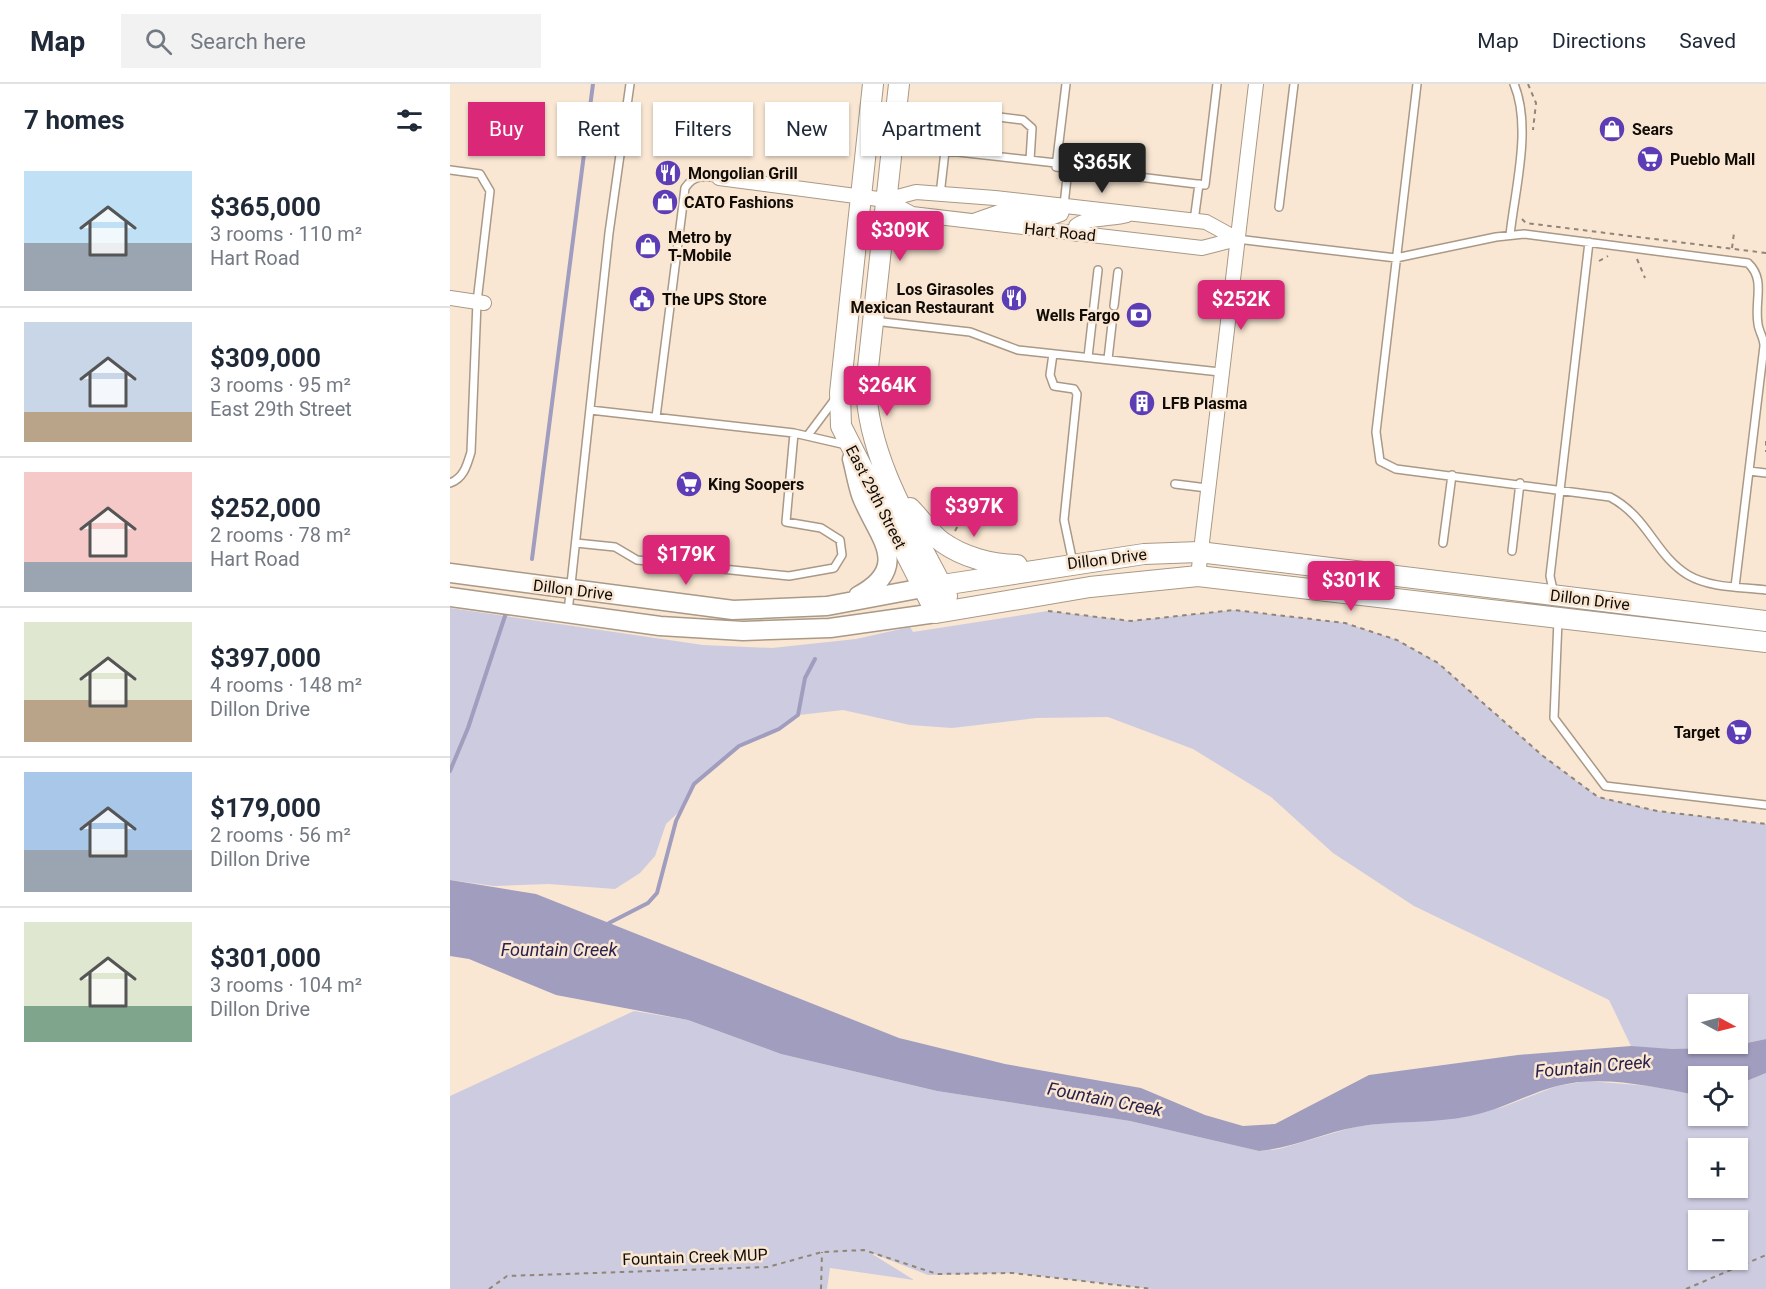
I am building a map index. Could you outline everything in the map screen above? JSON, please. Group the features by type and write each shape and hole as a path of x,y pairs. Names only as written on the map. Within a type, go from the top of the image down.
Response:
{"main road":[{"name":"East 29th Street","path":"873,84 840,393 841,426 848,445 932,586 945,612"},
{"name":"East 29th Street","path":"899,84 866,386 867,416 932,586"},
{"path":"894,490 941,541 967,555 1000,565 1069,564"},
{"name":"Dillon Drive","path":"932,586 1143,554 1199,552 1766,621"},
{"name":"Dillon Drive","path":"945,612 1090,587 1198,576 1558,616 1766,642"}],"street":[{"path":"1198,576 1220,372 1256,84"},
{"name":"Hart Road","path":"719,177 886,200 912,214 1076,234 1202,248 1237,239"},
{"name":"Hart Road","path":"886,200 916,192 1064,205 1206,222 1237,239"},
{"path":"971,221 999,212 1053,218 1061,214 1064,205"},
{"path":"1076,234 1076,226 1083,221 1111,220 1135,213"},
{"path":"450,298 480,303"},
{"path":"848,445 862,496 884,538 887,564 875,587 852,600"},
{"name":"Dillon Drive","path":"450,573 733,610 827,606 932,586"},
{"name":"Dillon Drive","path":"450,597 660,626 743,632 830,628 945,612"}],"lane":[{"path":"568,612 609,233 630,84"},
{"path":"1066,84 1056,167 1205,185 1217,84"},
{"path":"1279,207 1294,84"},
{"path":"1417,84 1376,432 1377,455 1380,461 1396,469 1520,483 1610,497 1622,504 1642,522 1678,568 1702,581 1766,590"},
{"path":"1510,235 1523,123 1522,109 1515,84"},
{"path":"1002,117 1023,120 1032,129 1030,160"},
{"path":"940,195 944,156"},
{"path":"992,156 1056,163"},
{"path":"1064,205 1068,169"},
{"path":"450,170 480,174 490,191 480,303 471,452 466,470 457,480 450,483"},
{"path":"656,417 685,188 691,179 700,176 719,177"},
{"path":"1194,221 1199,184"},
{"path":"1237,239 1396,258 1524,234 1739,260 1754,267 1762,281 1758,324 1764,346 1736,586"},
{"path":"1589,242 1550,576 1558,616 1554,718 1605,786 1766,805"},
{"path":"1088,357 1098,270"},
{"path":"1114,306 1118,272"},
{"path":"873,321 970,332 1018,350 1220,372"},
{"path":"1108,360 1112,324"},
{"path":"1053,354 1051,380 1054,386 1074,389 1077,394 1064,520 1069,564"},
{"path":"808,435 840,393"},
{"path":"590,410 794,433 848,445"},
{"path":"576,543 615,547 637,560 789,576 834,568 842,555 840,540 821,528 786,522 794,433"},
{"path":"1749,471 1766,473"},
{"path":"1443,543 1452,475"},
{"path":"1512,551 1520,483"},
{"path":"1175,484 1207,488"}],"path":[{"path":"1528,84 1536,103 1532,136"},
{"path":"1523,209 1522,219 1526,223 1766,253"},
{"path":"1731,259 1734,233"},
{"path":"1637,259 1645,278"},
{"path":"1766,441 1766,452"},
{"path":"960,533 954,530 965,513"},
{"path":"1037,613 1048,611 1131,621 1234,610 1345,623 1397,640 1438,663 1543,756 1598,797 1657,811 1766,824"},
{"name":"Fountain Creek MUP","path":"489,1289 507,1276 768,1267 822,1252 864,1250 937,1274 1013,1273 1152,1289"},
{"path":"821,1289 822,1252"},
{"path":"1686,1289 1766,1255"}],"shaded area":[{"path":"450,608 703,645 772,648 856,639 910,627 913,632 1048,611 1131,621 1234,610 1345,623 1397,640 1438,663 1543,756 1598,797 1657,811 1766,824 1766,1039 1748,1042 1748,994 1688,994 1688,1048 1631,1046 1609,1000 1414,906 1333,853 1271,797 1193,749 1108,717 1036,718 952,728 910,725 843,710 799,715 779,729 739,746 694,784 682,809 666,824 655,856 640,873 615,889 548,884 494,886 450,880"},
{"path":"634,1011 688,1020 781,1054 937,1091 1130,1121 1259,1151 1279,1149 1354,1127 1500,1108 1557,1086 1588,1081 1650,1086 1688,1093 1688,1126 1748,1126 1748,1080 1766,1073 1766,1289 1152,1289 1013,1273 928,1275 869,1252 914,1280 830,1268 827,1289 450,1289 450,1096"}],"water":[{"name":"Fountain Creek","path":"450,880 536,894 899,1038 1005,1064 1141,1088 1205,1115 1243,1126 1275,1124 1369,1075 1518,1055 1631,1046 1688,1049 1688,1054 1748,1054 1748,1043 1766,1039 1766,1073 1748,1080 1748,1066 1688,1066 1688,1093 1610,1081 1574,1083 1546,1089 1470,1116 1356,1127 1284,1147 1259,1151 1130,1121 937,1091 781,1054 688,1020 556,995 469,959 450,956"}],"waterway":[{"path":"532,559 593,84"},
{"path":"450,771 468,728 505,616"},
{"path":"609,923 648,903 657,893 676,821 694,784 739,746 779,729 798,715 805,678 815,659"}],"place":[{"name":"Sears","path":"1612,129"},
{"name":"Pueblo Mall","path":"1650,159"},
{"name":"Mongolian Grill","path":"668,173"},
{"name":"CATO Fashions","path":"665,202"},
{"name":"Metro by T-Mobile","path":"648,246"},
{"name":"Los Girasoles Mexican Restaurant","path":"1014,298"},
{"name":"The UPS Store","path":"642,299"},
{"name":"Wells Fargo","path":"1139,315"},
{"name":"LFB Plasma","path":"1142,403"},
{"name":"King Soopers","path":"689,484"},
{"name":"Target","path":"1739,732"}]}
